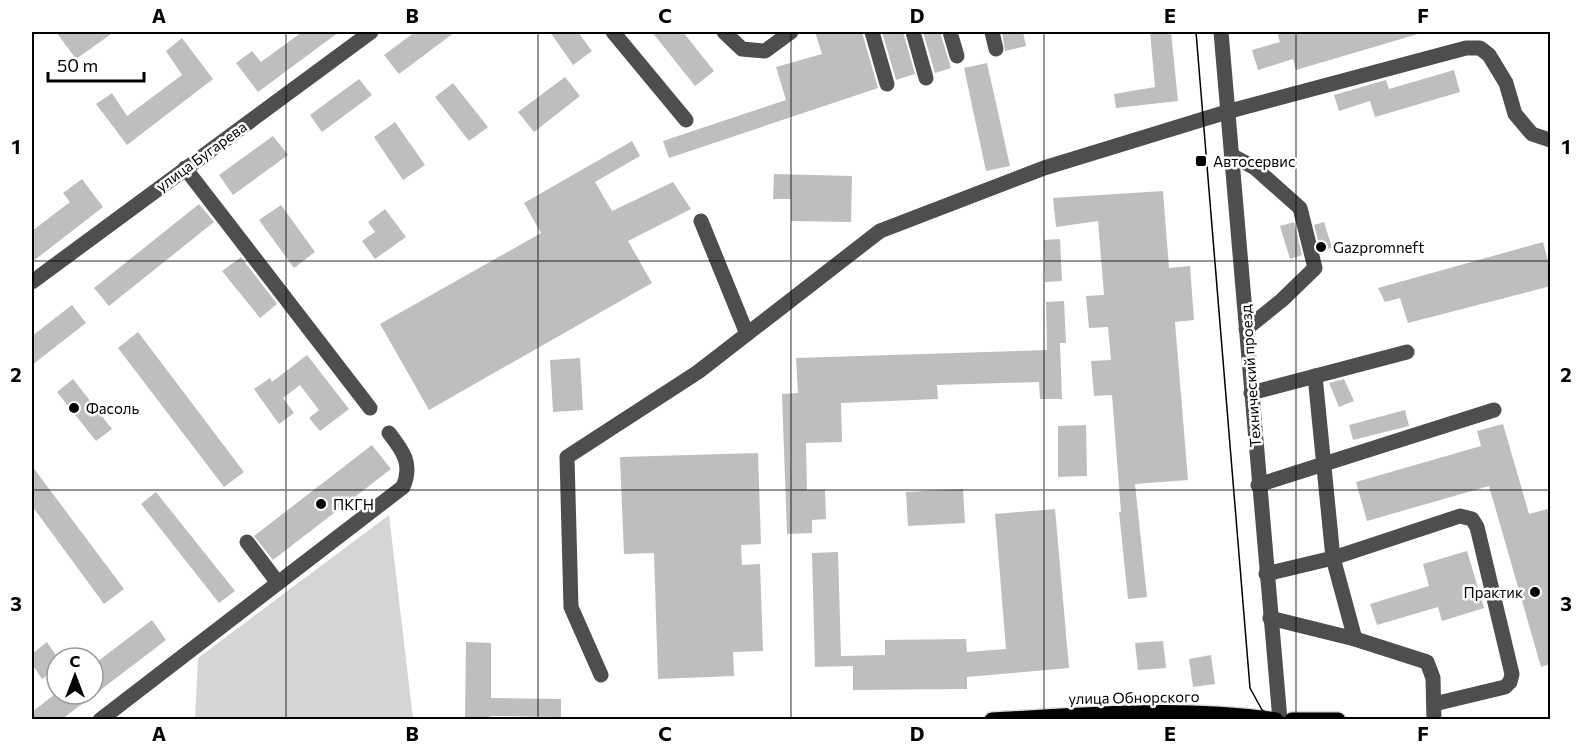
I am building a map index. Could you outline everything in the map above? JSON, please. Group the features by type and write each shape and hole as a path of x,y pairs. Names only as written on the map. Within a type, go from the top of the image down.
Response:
{"main road":[{"name":"улица Обнорского","path":"992,720 1134,713 1241,714 1278,720"},
{"path":"1292,720 1338,720"}],"street":[{"name":"улица Бугарева","path":"32,282 371,32"},
{"path":"613,32 686,120"},
{"path":"724,32 742,49 765,51 791,32"},
{"path":"872,32 887,84"},
{"path":"913,32 926,78"},
{"path":"950,32 957,56"},
{"path":"992,32 996,49"},
{"name":"Технический проезд","path":"1221,32 1230,111 1278,720"},
{"path":"602,675 572,607 567,457 698,372 880,231 1044,168 1230,111 1434,56 1480,48 1489,55 1506,83 1515,114 1532,134 1551,140"},
{"path":"1233,156 1255,168 1300,208 1315,268 1282,300 1246,329"},
{"path":"185,168 370,408"},
{"path":"701,221 747,334"},
{"path":"1251,393 1407,352"},
{"path":"1316,376 1333,558 1355,639"},
{"path":"1258,485 1494,410"},
{"path":"100,720 403,487 408,466 404,453 389,433"},
{"path":"1266,574 1333,558 1460,516 1472,519 1477,527 1512,674 1510,682 1505,687 1434,712 1433,678 1427,662 1355,639 1270,618"},
{"path":"247,542 278,583"}],"shaded area":[{"path":"389,515 413,719 195,719 198,658"}],"building":[{"path":"56,32 114,32 76,59"},
{"path":"302,32 339,32 258,92 236,63 252,51 261,62"},
{"path":"415,32 455,32 399,74 384,55"},
{"path":"550,32 578,32 592,51 573,65"},
{"path":"652,32 683,32 714,71 695,86"},
{"path":"815,32 862,32 878,88 669,158 663,141 786,100 776,67 822,54"},
{"path":"882,32 903,32 915,74 896,80"},
{"path":"923,32 940,32 951,68 935,73"},
{"path":"1002,32 1023,32 1026,46 1005,51"},
{"path":"1150,32 1171,32 1178,101 1116,108 1114,94 1155,87"},
{"path":"1277,32 1417,32 1418,34 1296,70 1293,59 1258,70 1252,50 1280,42"},
{"path":"182,38 213,79 127,145 96,104 112,93 127,116 182,75 166,51"},
{"path":"987,63 1010,166 986,171 964,68"},
{"path":"1454,70 1460,92 1375,117 1370,101 1339,111 1334,95 1386,80 1389,89"},
{"path":"565,77 580,96 534,132 518,112"},
{"path":"359,79 372,95 322,132 310,115"},
{"path":"453,83 488,127 469,141 435,97"},
{"path":"395,122 425,165 403,180 374,137"},
{"path":"273,136 288,155 233,195 219,175"},
{"path":"632,141 640,156 595,182 612,211 673,182 691,209 628,241 652,283 429,410 380,324 541,233 524,203"},
{"path":"774,174 852,176 851,222 791,221 791,199 773,199"},
{"path":"82,179 103,207 32,262 32,231 70,202 63,193"},
{"path":"1163,191 1169,268 1190,266 1194,320 1175,322 1188,480 1135,484 1147,597 1128,599 1119,512 1121,512 1112,395 1094,396 1091,361 1111,360 1108,327 1089,328 1086,296 1104,295 1098,221 1056,227 1053,198"},
{"path":"199,204 214,222 109,306 94,288"},
{"path":"281,205 315,252 294,268 259,220"},
{"path":"385,209 406,237 375,259 362,241 375,232 368,222"},
{"path":"1294,222 1302,255 1290,259 1280,226"},
{"path":"1324,222 1332,248 1321,251 1314,225"},
{"path":"1060,239 1062,281 1045,282 1044,240"},
{"path":"1543,242 1551,272 1551,286 1408,323 1400,298 1385,302 1378,288"},
{"path":"241,257 277,304 260,318 222,271"},
{"path":"1064,301 1066,343 1060,343 1062,399 1040,399 1039,382 937,385 938,399 841,403 842,442 806,443 807,490 825,490 826,519 812,520 812,533 787,534 782,394 798,393 796,358 1047,350 1046,302"},
{"path":"72,305 86,323 32,365 32,336"},
{"path":"138,332 244,472 224,487 118,348"},
{"path":"307,355 349,409 320,431 309,418 319,410 300,385 283,398 294,413 279,424 254,389 270,378 272,382"},
{"path":"580,358 583,410 553,412 550,360"},
{"path":"73,379 112,429 96,441 57,392"},
{"path":"1344,379 1354,401 1339,407 1329,383"},
{"path":"1405,410 1409,426 1353,440 1349,425"},
{"name":"Практик","path":"1503,424 1529,514 1551,508 1551,664 1541,667 1489,486 1367,521 1356,482 1481,446 1477,431"},
{"path":"1086,425 1087,476 1058,477 1058,426"},
{"name":"ПКГН","path":"372,445 391,469 273,560 254,536"},
{"path":"758,453 761,544 741,545 742,565 760,564 763,651 733,652 734,676 658,679 654,553 624,554 620,457"},
{"path":"32,466 124,589 104,604 32,506"},
{"path":"963,489 965,523 908,526 906,492"},
{"path":"156,492 235,591 219,603 141,504"},
{"path":"1055,509 1069,668 967,677 967,689 853,690 853,666 815,667 812,553 838,552 841,656 885,655 885,640 966,639 967,652 1006,649 995,514"},
{"path":"1467,551 1484,608 1442,621 1438,607 1377,625 1370,604 1429,586 1423,564"},
{"path":"152,620 166,640 105,686 105,656"},
{"path":"1163,641 1166,668 1138,670 1135,643"},
{"path":"47,642 50,646 45,646 45,677 42,679 32,664 32,654"},
{"path":"466,642 491,643 491,698 561,699 561,717 491,716 491,720 465,720"},
{"path":"1211,655 1215,684 1193,687 1189,659"},
{"path":"45,702 45,706 79,706 61,720 32,720 32,712"}],"tram line":[{"path":"1196,32 1250,688 1262,710 1280,720"}],"place":[{"name":"Автосервис","path":"1201,161"},
{"name":"Gazpromneft","path":"1321,247"},
{"name":"Фасоль","path":"74,408"},
{"name":"ПКГН","path":"321,504"},
{"name":"Практик","path":"1535,592"}]}
